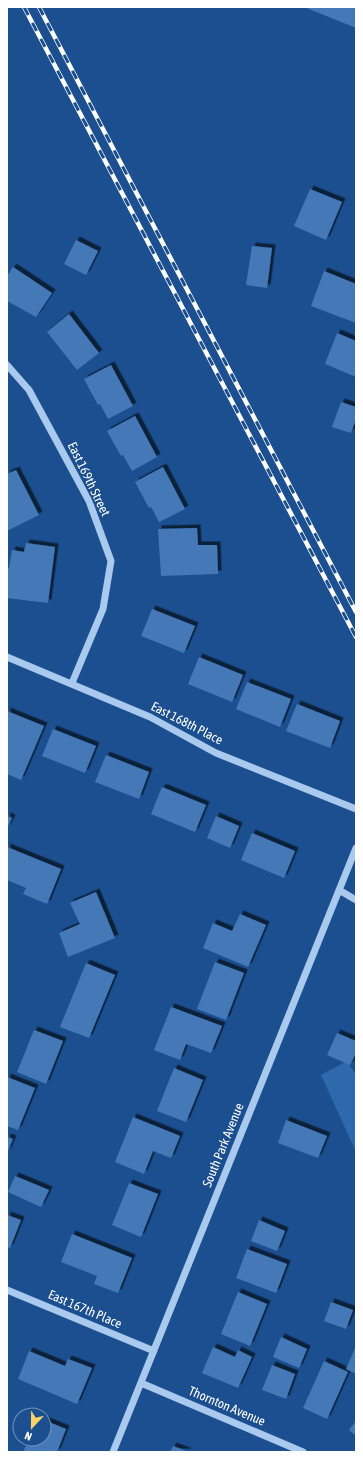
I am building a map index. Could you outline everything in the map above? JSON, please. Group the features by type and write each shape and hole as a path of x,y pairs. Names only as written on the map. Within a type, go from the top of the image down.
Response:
{"street":[{"name":"East 169th Street","path":"7,365 29,390 89,501 111,561 103,609 72,683"},
{"name":"East 168th Place","path":"7,657 150,717 216,753 356,809"},
{"name":"South Park Avenue","path":"113,1452 356,848"},
{"path":"339,890 356,900"},
{"name":"East 167th Place","path":"7,1290 154,1351"},
{"name":"Thornton Avenue","path":"141,1383 303,1452"}],"shaded area":[{"path":"347,1061 356,1075 356,1152 321,1075"}],"building":[{"path":"304,7 356,7 356,28"},
{"path":"310,189 342,202 326,240 294,226"},
{"path":"76,240 98,251 86,275 64,264"},
{"path":"252,246 272,248 267,288 246,285"},
{"path":"13,267 52,293 36,317 7,301 7,276"},
{"path":"324,271 356,284 356,323 311,306"},
{"path":"69,314 99,353 77,370 47,332"},
{"path":"337,333 356,341 356,377 325,364"},
{"path":"111,365 133,406 108,419 100,404 98,405 84,379"},
{"path":"341,402 356,407 356,419 351,433 332,427"},
{"path":"135,416 157,457 132,471 123,455 121,456 107,431"},
{"path":"163,467 185,509 159,522 151,507 149,508 135,482"},
{"path":"16,470 39,515 7,531 7,474"},
{"path":"197,528 198,545 217,545 218,574 161,576 158,529"},
{"path":"26,543 55,547 48,603 7,598 7,568 9,568 12,550 24,552"},
{"path":"152,609 195,626 184,653 141,636"},
{"path":"199,657 243,675 232,702 188,684"},
{"path":"247,682 291,699 280,727 236,709"},
{"path":"297,704 340,721 330,748 286,731"},
{"path":"7,711 44,726 21,780 7,774"},
{"path":"53,729 96,746 85,773 42,756"},
{"path":"106,755 149,772 139,799 95,782"},
{"path":"162,787 206,805 195,832 151,814"},
{"path":"7,816 12,818 7,828"},
{"path":"216,816 239,826 230,848 207,838"},
{"path":"252,833 295,851 284,878 241,860"},
{"path":"7,847 61,869 47,904 23,894 26,888 7,880"},
{"path":"96,892 115,938 68,957 59,933 80,924 70,903"},
{"path":"240,914 266,925 248,967 203,948 213,923 232,931"},
{"path":"215,962 244,973 226,1020 197,1009"},
{"path":"86,963 115,975 89,1038 60,1027"},
{"path":"171,1007 222,1026 211,1053 186,1044 180,1060 154,1050"},
{"path":"34,1030 63,1041 46,1084 17,1072"},
{"path":"337,1033 356,1041 356,1053 350,1065 327,1055"},
{"path":"174,1068 203,1080 186,1122 157,1111"},
{"path":"7,1077 35,1088 18,1130 7,1126"},
{"path":"133,1117 180,1136 171,1158 153,1151 144,1174 115,1162"},
{"path":"286,1120 327,1136 318,1158 278,1143"},
{"path":"7,1137 13,1139 7,1153"},
{"path":"15,1176 49,1190 41,1207 8,1192"},
{"path":"129,1183 158,1194 141,1237 112,1225"},
{"path":"7,1215 21,1220 10,1248 7,1247"},
{"path":"259,1220 285,1231 277,1251 251,1241"},
{"path":"72,1234 132,1258 118,1293 94,1284 97,1276 61,1262"},
{"path":"247,1249 287,1264 276,1293 236,1278"},
{"path":"238,1292 267,1304 250,1346 221,1334"},
{"path":"331,1302 353,1310 346,1329 324,1321"},
{"path":"281,1337 307,1349 299,1368 273,1357"},
{"path":"356,1346 356,1374 346,1369"},
{"path":"213,1347 235,1357 238,1350 252,1357 238,1388 202,1373"},
{"path":"29,1351 65,1366 68,1359 92,1368 77,1404 18,1379"},
{"path":"324,1361 348,1372 327,1419 303,1408"},
{"path":"272,1365 295,1374 286,1399 262,1390"},
{"path":"356,1421 356,1436 349,1430"},
{"path":"52,1423 66,1429 57,1452 23,1452 25,1447 52,1447"},
{"path":"173,1446 189,1452 170,1452"}],"railway":[{"path":"24,7 356,637"},
{"path":"39,7 356,612"}]}
